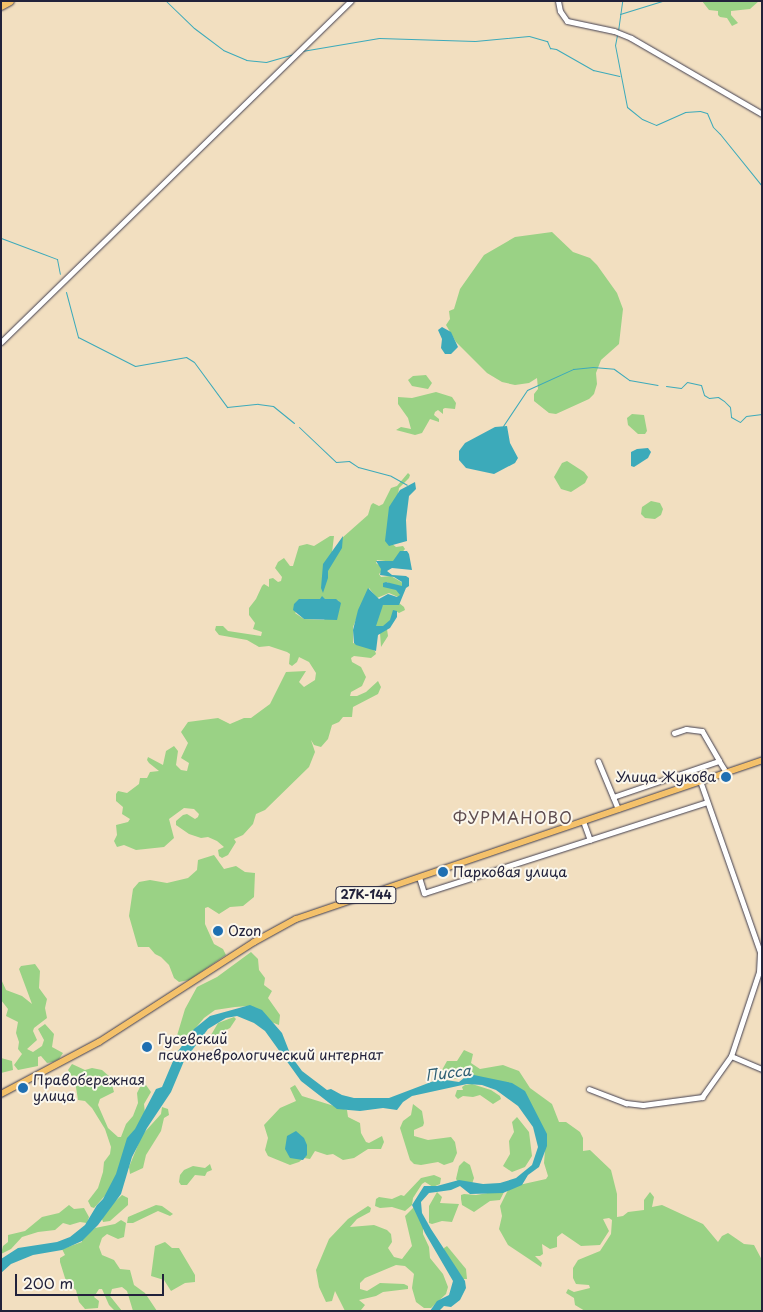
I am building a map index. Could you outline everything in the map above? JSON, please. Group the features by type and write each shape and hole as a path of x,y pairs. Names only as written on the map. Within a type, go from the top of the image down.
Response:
{"highway":[{"path":"1,6 10,1"}],"main road":[{"name":"27К-144","path":"1,1094 99,1042 269,933 310,914 762,760"}],"street":[{"path":"1,342 351,1"},
{"path":"558,1 560,11 567,21 614,31 631,38 762,114"},
{"path":"674,733 686,729 702,731 726,772"},
{"path":"598,761 618,809"},
{"path":"613,797 719,761"},
{"path":"589,1089 626,1103 643,1105 702,1097 730,1056 759,972 760,952 700,781"},
{"path":"418,877 424,893 707,802"},
{"path":"583,821 590,840"},
{"path":"730,1056 762,1070"}],"green space":[{"path":"702,1 759,1 750,9 731,11 731,15 738,23 732,26 727,18 720,17 718,11 709,10"},
{"path":"552,232 573,252 590,258 597,265 617,293 623,309 619,344 601,360 596,373 597,384 594,394 589,399 556,414 549,413 534,401 534,394 538,389 537,378 529,383 515,385 502,382 487,373 456,342 446,325 450,319 449,311 454,309 460,289 484,255 515,237"},
{"path":"426,375 432,383 428,389 412,386 408,380 413,376"},
{"path":"436,392 452,397 456,403 455,409 445,408 443,409 443,414 438,410 435,412 434,415 439,419 439,422 430,419 422,433 415,435 396,430 401,427 411,429 408,418 398,404 398,397 412,398"},
{"path":"632,414 644,415 647,431 645,434 638,434 628,425 627,418"},
{"path":"567,461 584,472 588,477 585,483 571,492 561,489 554,477 562,463"},
{"path":"408,473 410,475 399,488 391,543 396,547 403,546 405,549 394,562 377,560 376,563 384,569 379,574 381,577 391,576 403,583 402,586 396,587 387,582 384,584 398,590 401,596 398,597 389,593 377,598 369,588 353,627 353,643 366,646 375,651 376,654 371,658 354,656 351,658 352,662 361,667 366,677 362,686 351,692 350,696 357,696 366,692 378,681 381,687 378,694 353,707 352,717 343,717 339,722 332,725 328,739 321,747 314,745 311,740 315,752 309,767 265,810 256,814 253,824 243,835 234,839 236,842 228,855 222,858 219,856 218,850 224,847 217,841 208,837 201,838 189,834 176,825 176,821 183,815 187,814 195,819 198,817 199,814 194,809 184,808 169,819 174,838 164,847 136,850 124,845 117,847 114,841 117,835 116,825 128,822 130,819 122,814 123,807 116,801 116,794 118,791 127,793 139,784 140,778 147,778 150,772 159,771 149,763 148,757 163,765 166,751 174,746 178,751 176,765 181,770 187,771 189,763 181,758 188,743 181,732 188,722 218,718 230,724 244,718 251,718 270,704 286,672 306,671 299,682 304,687 315,680 316,673 309,662 299,657 292,666 289,664 290,654 287,652 269,646 259,647 247,640 219,635 215,630 216,626 223,626 228,631 261,636 262,632 253,629 255,623 249,615 249,608 262,586 264,584 269,587 269,579 273,578 278,582 281,581 282,577 275,568 278,562 284,558 290,566 293,566 299,546 307,544 314,546 330,536 334,536 332,553 325,567 342,538 368,515 371,505 373,503 379,506 383,504 391,488 397,486","holes":["309,599 332,599 339,601 324,620 304,619 295,613"]},
{"path":"651,501 660,503 663,509 661,515 655,519 645,518 641,514 642,507"},
{"path":"385,603 399,603 405,610 399,613 396,611 393,615 387,629 388,636 381,647 380,633 375,625 380,608"},
{"path":"214,855 224,869 236,866 245,872 255,873 254,897 243,906 230,907 219,914 208,907 205,908 205,924 214,944 223,949 226,955 189,980 179,982 174,978 169,965 161,957 155,954 149,947 138,947 129,916 133,889 139,882 150,880 167,883 188,878 197,870 198,860"},
{"path":"251,952 258,959 259,970 265,978 264,985 272,991 268,998 280,1015 279,1025 266,1020 249,1006 235,1007 215,1010 204,1018 188,1037 182,1041 176,1039 185,1009 197,987 217,977"},
{"path":"35,964 40,971 39,988 47,999 45,1008 47,1018 34,1028 33,1031 37,1040 27,1049 33,1052 42,1046 44,1040 38,1029 45,1024 54,1034 52,1047 63,1053 59,1059 47,1063 41,1056 38,1057 38,1066 18,1070 14,1065 22,1054 18,1049 19,1042 16,1033 18,1022 6,1016 8,1009 1,1000 1,979 6,990 22,996 32,1004 19,969 21,966"},
{"path":"234,1017 236,1019 230,1028 214,1036 211,1035 218,1023"},
{"path":"464,1050 473,1054 471,1063 480,1069 503,1065 519,1071 530,1088 552,1104 559,1122 566,1122 580,1132 583,1138 583,1151 590,1150 611,1170 617,1194 617,1217 623,1216 628,1212 644,1210 644,1200 650,1192 654,1197 652,1207 662,1205 703,1224 718,1242 722,1236 728,1233 744,1244 754,1245 762,1260 762,1311 585,1311 575,1305 574,1298 566,1293 568,1289 574,1292 590,1288 589,1285 576,1284 573,1278 573,1268 578,1260 600,1251 611,1234 612,1220 609,1218 603,1219 609,1231 600,1245 581,1246 562,1233 557,1237 557,1247 550,1249 542,1244 543,1254 535,1256 542,1263 541,1267 508,1245 499,1229 502,1216 500,1206 508,1190 519,1185 546,1179 548,1176 544,1163 545,1150 528,1112 484,1078 464,1076 458,1079 445,1078 442,1070 447,1061 457,1061"},
{"path":"1,1058 12,1061 13,1070 1,1073"},
{"path":"72,1064 85,1070 92,1068 102,1070 110,1077 114,1092 100,1099 98,1105 108,1128 118,1137 121,1137 126,1124 133,1116 138,1103 137,1093 140,1087 146,1085 151,1092 144,1104 145,1113 110,1190 94,1208 91,1207 88,1201 98,1188 104,1162 110,1154 111,1147 105,1129 92,1108 85,1101 78,1100 75,1081 68,1070"},
{"path":"472,1084 491,1090 500,1096 501,1099 493,1104 480,1095 473,1097 463,1096 458,1099 455,1096 457,1090 463,1090 462,1087 465,1085"},
{"path":"295,1085 302,1096 347,1110 348,1117 360,1123 361,1133 366,1142 369,1143 382,1136 384,1142 381,1149 368,1149 354,1158 343,1160 333,1154 327,1155 315,1151 310,1159 304,1158 290,1165 268,1156 265,1150 268,1138 264,1125 280,1108 296,1101 290,1088"},
{"path":"413,1104 422,1111 424,1123 423,1126 414,1130 414,1136 428,1140 451,1137 455,1142 457,1153 453,1162 444,1165 438,1162 421,1165 414,1164 410,1160 400,1128 403,1121 411,1115"},
{"path":"162,1107 168,1109 169,1115 164,1118 161,1131 146,1155 143,1168 130,1174 129,1167 142,1135 161,1114"},
{"path":"517,1117 529,1132 532,1156 525,1167 512,1172 503,1166 510,1154 509,1141 514,1132 512,1122"},
{"path":"464,1161 470,1165 474,1178 472,1184 466,1187 460,1185 456,1179 459,1166"},
{"path":"210,1164 212,1170 207,1172 205,1176 195,1175 187,1185 181,1185 179,1182 180,1175 184,1170 193,1166 205,1168"},
{"path":"434,1175 441,1178 440,1184 433,1187 425,1182 422,1184 413,1198 412,1205 405,1211 392,1207 380,1208 375,1206 376,1199 379,1197 392,1199 401,1195 404,1196 421,1178"},
{"path":"505,1190 500,1200 490,1201 474,1212 462,1205 461,1195 476,1195"},
{"path":"437,1192 442,1197 440,1203 459,1204 452,1222 429,1223 429,1206"},
{"path":"122,1195 128,1198 128,1205 110,1221 103,1222 102,1219 109,1207"},
{"path":"69,1205 74,1209 84,1208 89,1217 87,1223 80,1222 70,1225 63,1223 55,1230 38,1232 22,1237 11,1249 1,1254 3,1246 8,1242 8,1235 25,1231 42,1217 59,1213"},
{"path":"156,1205 162,1206 173,1214 170,1216 158,1211 133,1223 127,1223 128,1217"},
{"path":"368,1206 371,1208 370,1212 357,1219 350,1227 374,1225 387,1230 391,1234 392,1242 388,1248 394,1257 402,1259 412,1246 405,1216 415,1206 423,1223 423,1234 429,1247 430,1258 443,1274 448,1287 446,1294 431,1308 424,1308 416,1302 412,1288 414,1274 405,1266 396,1265 365,1278 360,1283 360,1289 367,1291 380,1283 404,1284 408,1286 408,1289 383,1292 376,1296 359,1300 365,1305 361,1310 345,1311 335,1291 332,1301 326,1302 319,1287 316,1270 329,1239 348,1219"},
{"path":"121,1220 126,1223 124,1237 118,1239 107,1234 102,1238 99,1247 102,1255 114,1260 120,1269 130,1270 134,1285 145,1293 157,1311 133,1311 127,1291 122,1287 112,1289 110,1296 122,1311 115,1311 109,1305 102,1289 99,1289 94,1297 99,1301 98,1308 85,1309 79,1302 76,1290 68,1284 65,1278 60,1262 60,1258 65,1255 62,1249 82,1242 82,1239 95,1228 115,1224"},
{"path":"165,1242 172,1248 179,1248 195,1275 195,1282 185,1283 171,1291 164,1280 151,1276 155,1246"},
{"path":"447,1246 466,1269 467,1279 463,1279 444,1251 444,1248"}],"water":[{"path":"442,327 451,332 458,347 451,354 445,354 441,348 442,339 438,330"},
{"path":"507,426 510,443 518,458 515,463 494,474 466,468 459,460 459,451 465,443 495,427"},
{"path":"648,448 651,452 648,458 634,467 631,466 631,452 637,449"},
{"path":"415,482 416,489 409,496 406,520 407,541 389,546 385,541 389,507 400,490"},
{"path":"343,536 342,548 328,571 328,578 323,593 321,588 323,564"},
{"path":"400,551 407,551 409,554 412,570 392,568 387,571 392,575 409,578 409,586 406,588 399,605 383,605 376,626 383,626 390,620 393,610 397,611 397,617 390,628 378,635 376,651 356,645 354,643 353,630 358,610 368,588 379,599 388,594 397,597 400,595 396,590 383,587 383,583 386,582 402,586 402,582 394,577 380,575 381,569 376,561 393,561"},
{"path":"322,596 325,599 336,599 341,603 337,620 304,619 293,610 294,604 299,599 320,599"},
{"path":"250,1005 262,1010 282,1033 291,1056 302,1071 327,1090 331,1089 342,1095 354,1098 389,1098 439,1079 459,1082 469,1074 512,1083 525,1091 547,1134 547,1146 539,1167 528,1175 522,1185 503,1193 470,1194 460,1186 451,1190 429,1193 421,1202 422,1213 465,1281 466,1288 460,1300 451,1307 444,1306 439,1311 430,1311 437,1301 449,1295 453,1281 425,1233 412,1205 424,1186 437,1186 459,1180 483,1184 500,1183 516,1178 532,1165 538,1147 533,1127 518,1106 496,1090 482,1085 467,1084 412,1096 403,1102 397,1110 383,1108 360,1111 337,1109 301,1081 265,1031 254,1023 237,1016 226,1018 208,1029 184,1061 171,1092 147,1128 132,1157 121,1194 98,1225 82,1241 62,1250 33,1255 11,1264 1,1273 1,1259 18,1248 57,1242 70,1237 85,1225 97,1205 103,1199 116,1174 127,1138 135,1129 156,1089 162,1087 176,1054 194,1029 210,1016"},
{"path":"296,1131 304,1138 307,1145 307,1155 303,1160 290,1158 285,1149 287,1136"}],"waterway":[{"path":"166,1 194,28 223,50 246,60 266,62 294,54"},
{"path":"618,31 622,1"},
{"path":"620,14 662,1"},
{"path":"617,35 615,45 627,107 642,119 656,125 685,112 700,111 707,113 713,127 762,186"},
{"path":"302,51 379,38 475,41 529,36 547,41 550,48 556,49 593,70 619,76"},
{"path":"1,238 57,259 60,274"},
{"path":"66,292 78,337 135,366 186,357 194,362 227,407 258,404 273,406 294,423"},
{"path":"503,426 527,390 573,369 593,367 614,369 629,380 658,385"},
{"path":"666,386 681,388 687,382 701,385 704,395 709,398 718,397 724,401 730,407 731,417 740,422 746,416 762,414"},
{"path":"299,427 336,462 349,461 358,467 391,476 407,485"}],"place":[{"name":"Улица Жукова","path":"726,777"},
{"name":"Парковая улица","path":"443,872"},
{"name":"Ozon","path":"218,931"},
{"name":"Гусевский психоневрологический интернат","path":"147,1047"},
{"name":"Правобережная улица","path":"23,1088"}],"district":[{"name":"ФУРМАНОВО","path":"513,817"}],"water label":[{"name":"Писса","path":"448,1072"}]}
